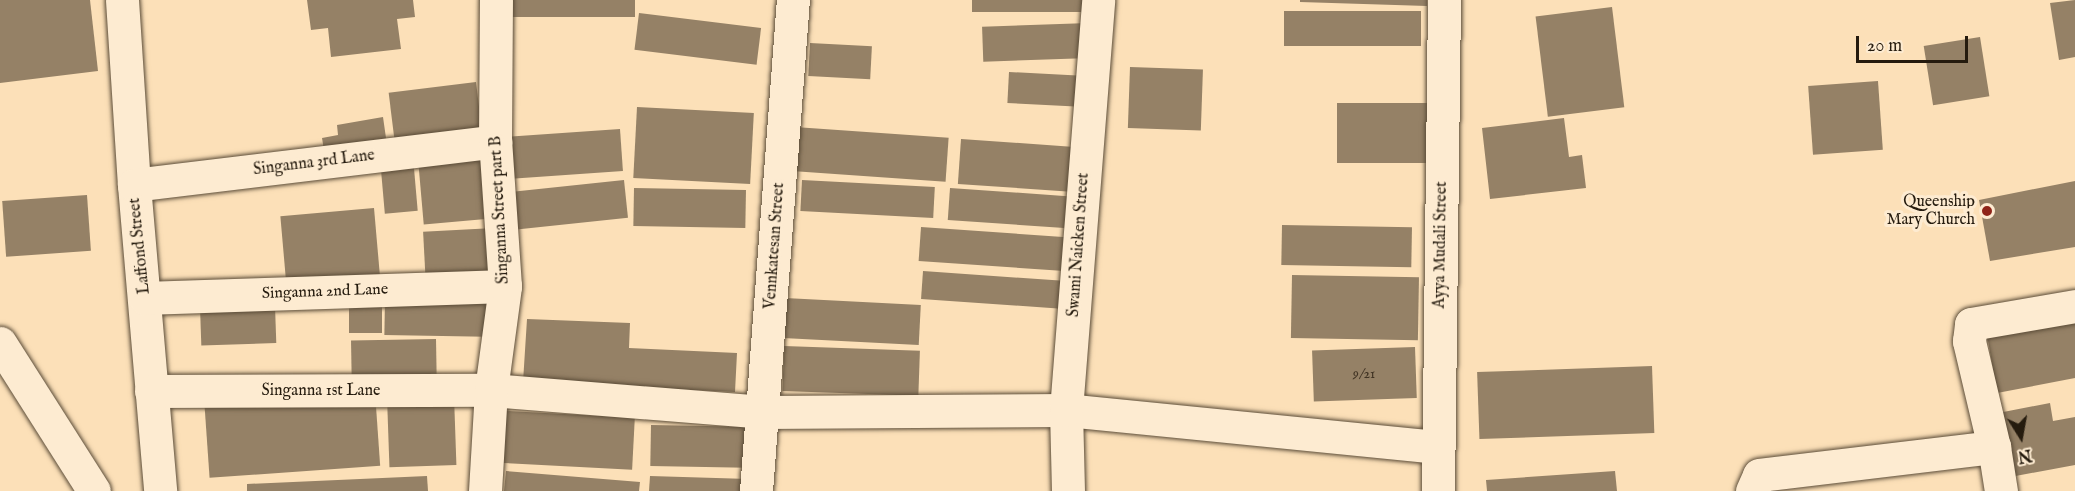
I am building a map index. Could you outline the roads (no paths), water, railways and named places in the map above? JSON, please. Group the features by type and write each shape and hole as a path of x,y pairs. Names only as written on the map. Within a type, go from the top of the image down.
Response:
{"street":[{"name":"Laffond Street","path":"122,0 134,185 160,491"},
{"name":"Singanna Street part B","path":"485,491 491,390 506,286 495,141 496,0"},
{"name":"Vennkatesan Street","path":"756,491 793,0"},
{"name":"Swami Naicken Street","path":"1068,491 1066,410 1098,0"},
{"name":"Ayya Mudali Street","path":"1438,491 1444,0"},
{"name":"Singanna 3rd Lane","path":"134,185 495,141"},
{"name":"Singanna 2nd Lane","path":"145,298 506,286"},
{"path":"2001,491 1994,447 1969,341 1971,324 2075,306"},
{"path":"0,343 94,491"},
{"name":"Singanna 1st Lane","path":"151,392 491,390 763,412 1066,410 1437,447"},
{"path":"1752,491 1759,475 1994,447"}],"place":[{"name":"Queenship Mary Church","path":"1987,211"}]}
